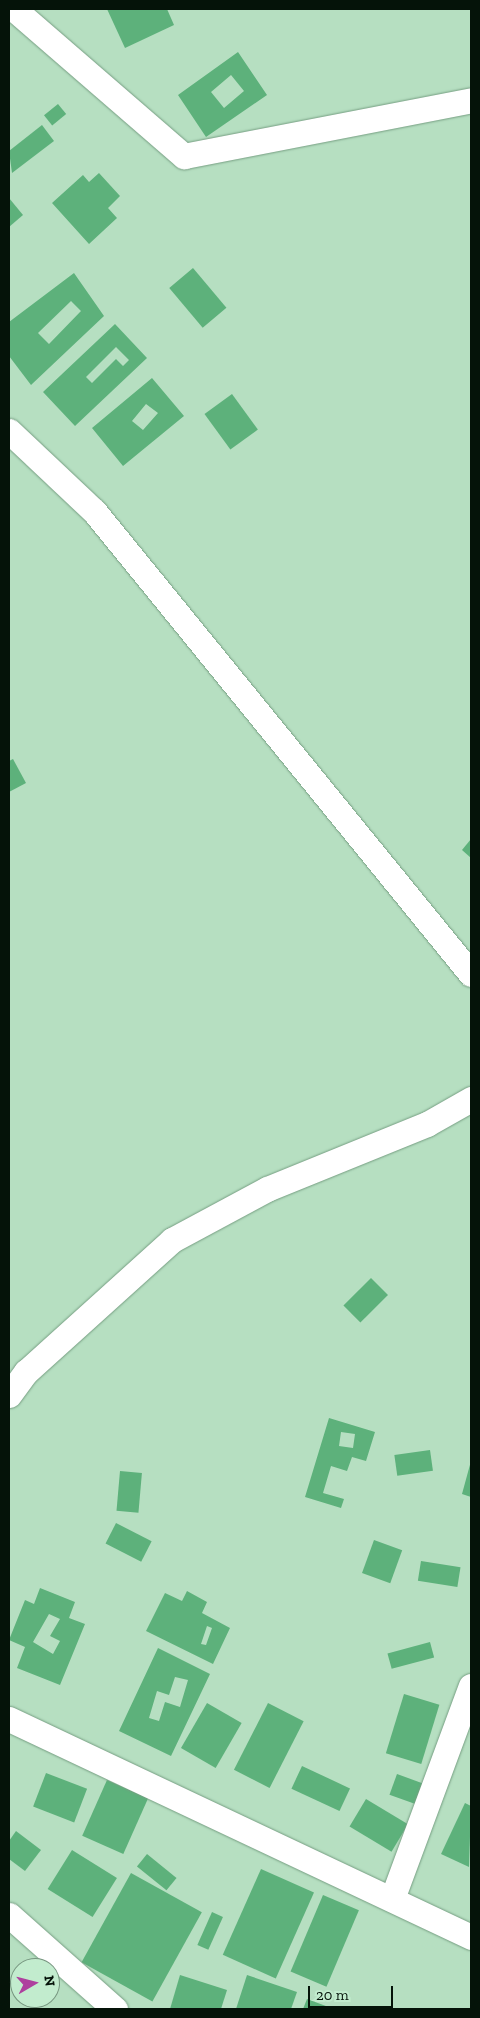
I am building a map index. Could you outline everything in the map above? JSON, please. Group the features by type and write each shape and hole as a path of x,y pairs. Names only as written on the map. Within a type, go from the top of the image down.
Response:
{"street":[{"path":"14,9 184,156 471,100"},
{"path":"9,431 94,511 471,974"},
{"path":"9,1395 26,1372 172,1240 267,1189 427,1124 471,1099"},
{"path":"392,1900 471,1686"},
{"path":"9,1719 471,1937"},
{"path":"9,1915 115,2009"}],"building":[{"path":"107,9 167,9 174,25 125,48"},
{"path":"238,52 267,95 206,137 178,95","holes":["231,75 244,91 224,108 211,92"]},
{"path":"58,104 66,114 52,125 44,115"},
{"path":"42,125 54,141 12,173 9,151"},
{"path":"99,173 120,196 108,208 117,218 89,244 52,203 83,175 89,182"},
{"path":"9,198 23,215 9,227"},
{"path":"193,268 226,308 203,328 169,288"},
{"path":"74,273 104,316 31,385 9,356 9,322","holes":["71,301 81,311 49,344 38,333"]},
{"path":"115,324 147,358 75,426 43,392","holes":["116,347 129,360 123,366 116,359 92,383 86,377"]},
{"path":"152,378 184,416 123,466 92,428","holes":["146,404 158,413 143,430 132,421"]},
{"path":"232,394 258,430 230,450 204,414"},
{"path":"13,759 26,783 9,792 9,761"},
{"path":"471,839 471,858 462,850"},
{"path":"371,1278 388,1295 360,1323 343,1306"},
{"path":"329,1418 375,1432 366,1461 352,1457 347,1471 331,1466 323,1493 344,1499 341,1508 305,1497","holes":["341,1432 355,1434 353,1448 339,1446"]},
{"path":"430,1450 433,1471 397,1476 394,1455"},
{"path":"471,1461 471,1497 462,1494"},
{"path":"120,1471 142,1473 138,1513 117,1511"},
{"path":"116,1523 152,1541 141,1562 106,1543"},
{"path":"374,1540 402,1550 390,1583 362,1573"},
{"path":"421,1561 461,1567 457,1587 418,1581"},
{"path":"40,1588 75,1602 69,1618 85,1624 60,1685 17,1668 25,1647 9,1640 25,1600 34,1604","holes":["49,1614 60,1619 50,1636 60,1641 53,1654 33,1642"]},
{"path":"187,1591 207,1602 202,1613 230,1628 213,1664 146,1631 165,1593 182,1601","holes":["207,1626 212,1628 206,1645 201,1644"]},
{"path":"430,1642 434,1657 392,1669 387,1653"},
{"path":"158,1648 210,1674 171,1756 119,1731","holes":["175,1677 188,1680 180,1707 165,1702 159,1721 149,1718 157,1691 169,1695"]},
{"path":"404,1694 439,1705 421,1764 386,1753"},
{"path":"207,1703 242,1723 216,1768 181,1748"},
{"path":"268,1703 304,1721 270,1788 234,1770"},
{"path":"302,1766 350,1788 339,1811 291,1789"},
{"path":"46,1773 87,1789 74,1822 33,1807"},
{"path":"397,1774 427,1785 420,1806 389,1795"},
{"path":"107,1780 148,1798 123,1854 82,1836"},
{"path":"366,1799 408,1824 392,1852 350,1826"},
{"path":"465,1803 471,1806 469,1867 441,1854"},
{"path":"16,1831 41,1850 25,1871 9,1859 9,1841"},
{"path":"72,1850 117,1878 93,1917 48,1889"},
{"path":"147,1854 177,1878 166,1890 137,1866"},
{"path":"261,1869 314,1893 276,1978 223,1955"},
{"path":"131,1873 202,1912 152,2001 82,1962"},
{"path":"323,1895 359,1910 326,1987 291,1971"},
{"path":"212,1912 223,1917 208,1950 197,1945"},
{"path":"180,1975 227,1990 221,2009 170,2009"},
{"path":"247,1975 297,1992 291,2009 236,2009"},
{"path":"307,1999 334,2009 303,2009"}]}
